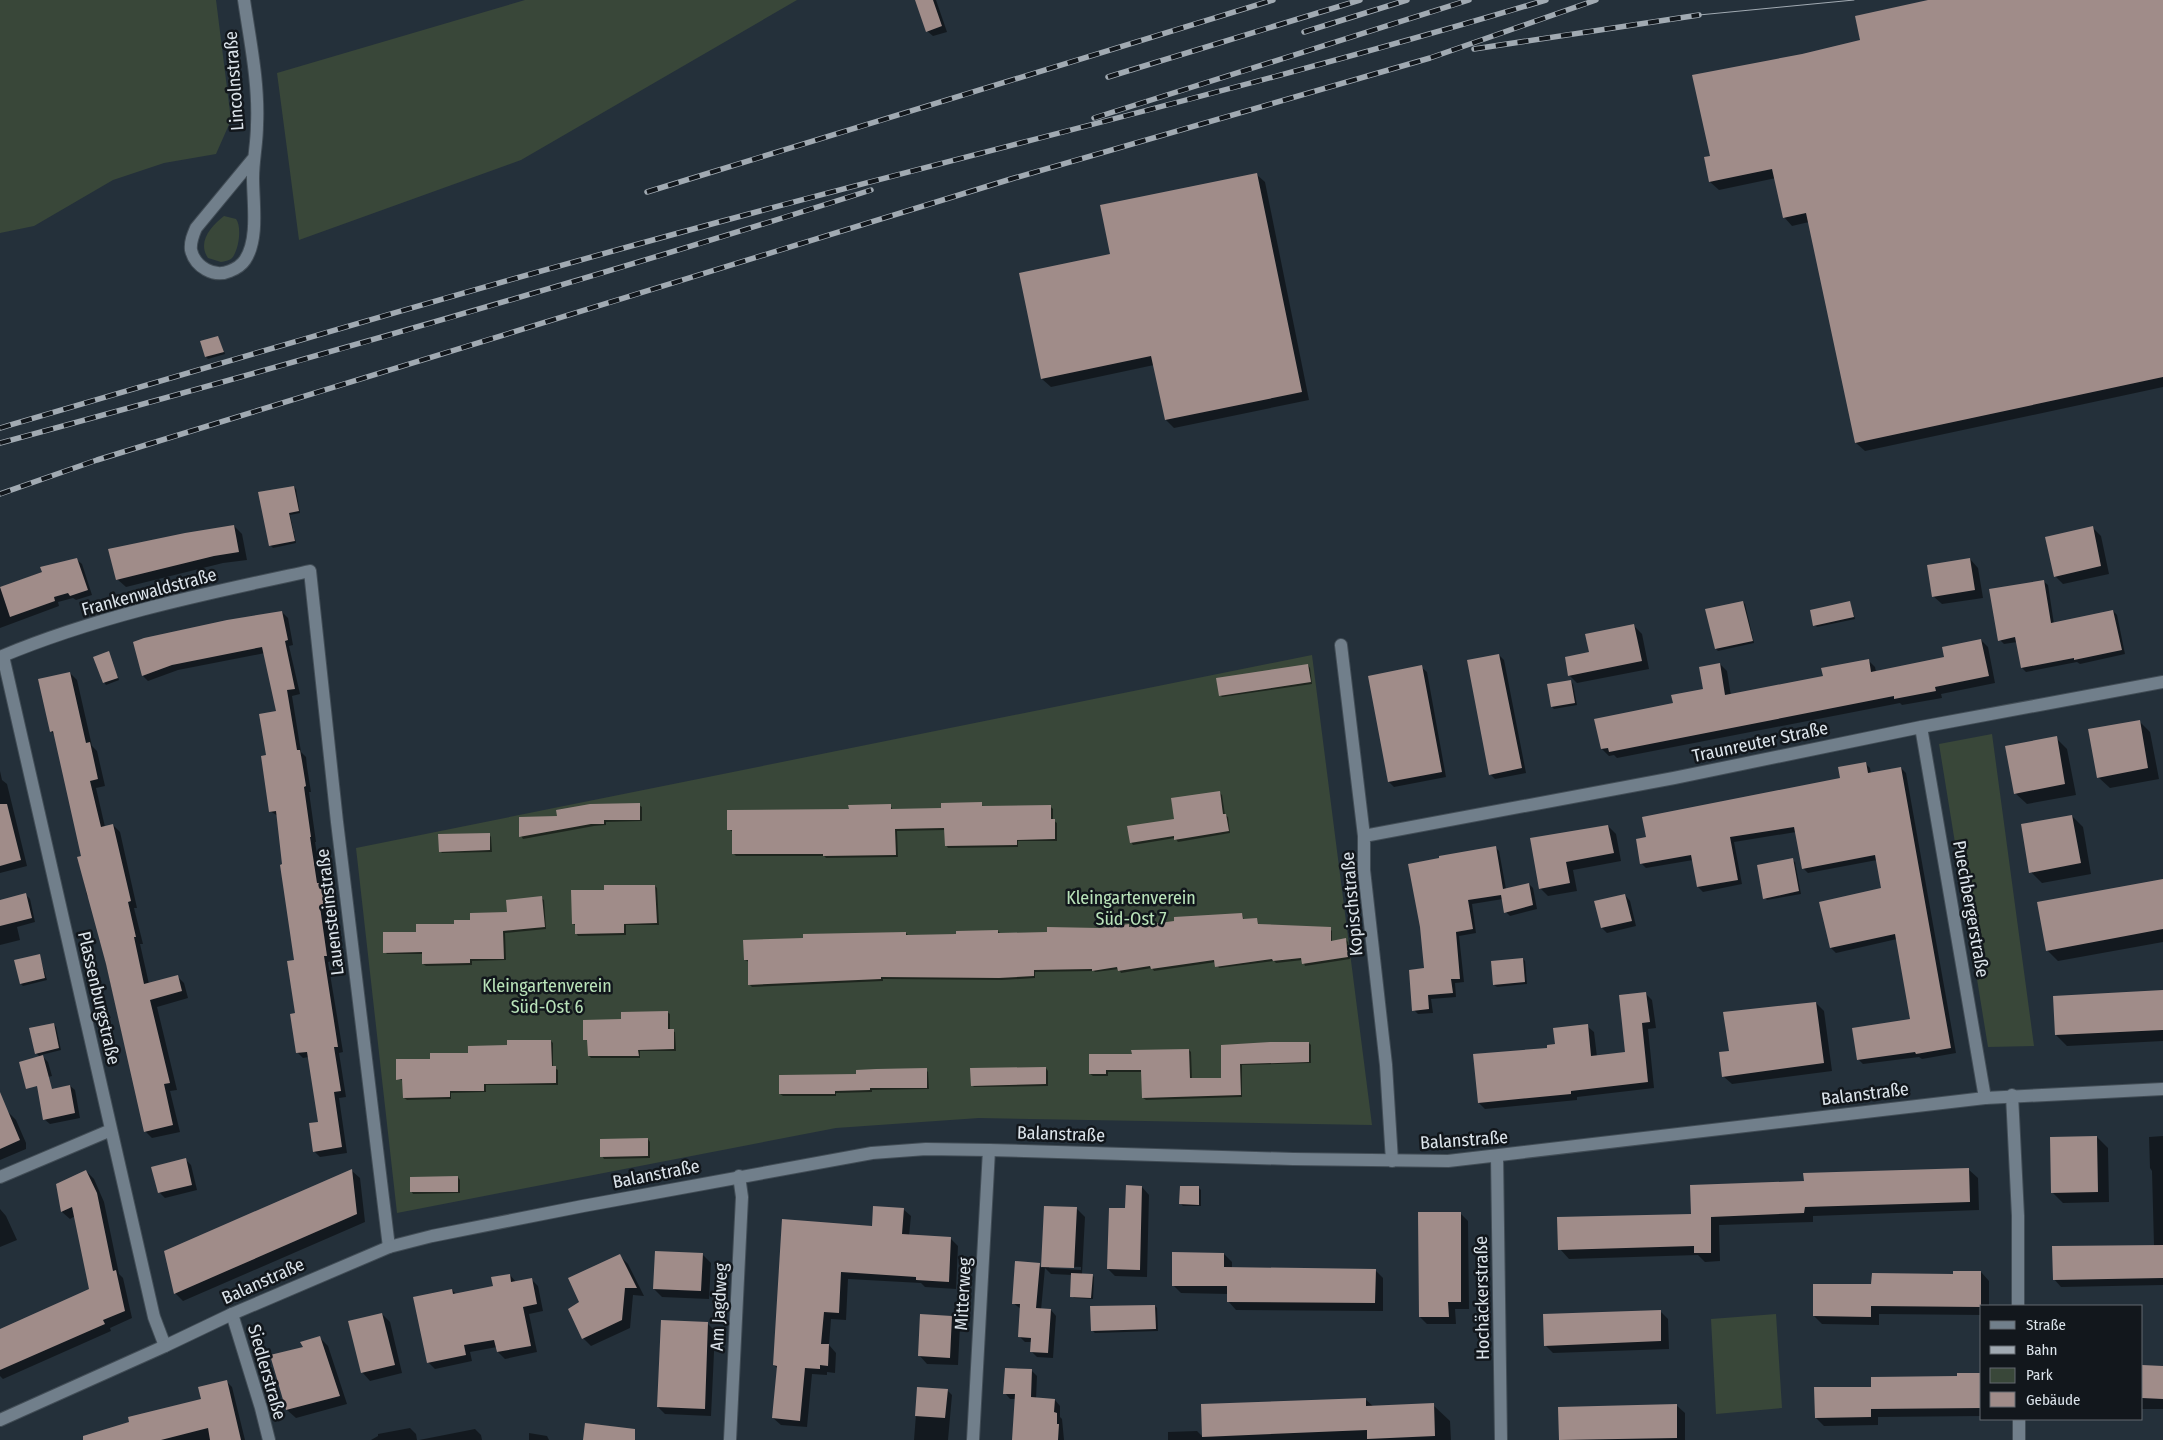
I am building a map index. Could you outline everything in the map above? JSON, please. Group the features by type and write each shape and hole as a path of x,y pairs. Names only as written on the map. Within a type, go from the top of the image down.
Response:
{"street":[{"name":"Lincolnstraße","path":"244,0 256,87 257,125 253,160 251,244 245,260 237,268 226,273 215,273 204,269 196,261 192,250 192,239 196,228 253,160"},
{"name":"Frankenwaldstraße","path":"1,656 119,614 164,602 310,571"},
{"name":"Lauensteinstraße","path":"310,571 337,822 389,1247"},
{"name":"Kopischstraße","path":"1341,645 1364,836 1364,870 1386,1065 1392,1161"},
{"name":"Plassenburgstraße","path":"1,656 154,1317 165,1346"},
{"name":"Traunreuter Straße","path":"1364,836 1674,778 1921,727 2163,682"},
{"name":"Puechbergerstraße","path":"1921,727 1986,1098"},
{"name":"Balanstraße","path":"0,1420 232,1314 389,1247 432,1236 739,1176 872,1153 926,1149 1448,1161 2012,1095 2163,1089"},
{"path":"2012,1095 2018,1216 2018,1305"},
{"path":"0,1177 111,1130"},
{"name":"Mitterweg","path":"973,1440 989,1150"},
{"name":"Hochäckerstraße","path":"1497,1156 1501,1440"},
{"name":"Am Jagdweg","path":"730,1440 742,1197 739,1176"},
{"name":"Siedlerstraße","path":"232,1314 261,1408 268,1440"},
{"path":"2019,1420 2019,1440"}],"green space":[{"path":"0,0 216,0 231,120 216,154 164,163 113,180 34,226 0,233"},
{"path":"525,0 797,0 521,160 299,240 277,73"},
{"path":"224,216 236,219 239,227 239,238 232,258 221,262 208,258 204,246 210,229"},
{"name":"Kleingartenverein Süd-Ost 7","path":"1312,655 1372,1125 979,1118 836,1128 397,1213 356,848"},
{"path":"1992,734 2034,1046 1988,1047 1939,744"},
{"path":"1776,1314 1782,1408 1716,1414 1711,1319"}],"building":[{"path":"915,0 933,0 942,26 926,32"},
{"path":"1928,0 2163,0 2163,377 1855,443 1806,213 1783,218 1772,169 1709,182 1704,157 1710,156 1692,75 1802,54 1860,40 1855,16"},
{"path":"1257,173 1302,392 1165,420 1151,356 1041,379 1019,273 1110,254 1100,205"},
{"path":"218,336 224,352 205,357 200,341"},
{"path":"294,486 299,511 289,513 295,541 269,546 258,492"},
{"path":"234,525 239,552 214,556 116,580 108,549"},
{"path":"2093,526 2101,566 2054,577 2045,537"},
{"path":"77,558 88,590 70,596 68,593 54,597 55,601 10,617 0,587 42,572 40,567"},
{"path":"1970,558 1975,590 1932,597 1927,565"},
{"path":"2044,580 2051,623 2113,610 2122,650 2021,668 2015,637 1998,641 1989,589"},
{"path":"1743,601 1753,641 1715,649 1705,609"},
{"path":"1850,601 1854,617 1813,626 1810,610"},
{"path":"282,611 288,640 285,641 295,689 287,690 297,750 300,750 306,786 304,787 317,883 321,883 324,906 320,907 327,956 324,956 338,1047 334,1047 341,1091 334,1092 342,1147 313,1152 309,1123 318,1122 307,1052 296,1053 290,1014 295,1013 287,961 294,960 280,865 282,864 276,811 269,812 261,756 266,755 259,714 276,711 262,647 172,665 142,676 133,642 227,620"},
{"path":"1634,624 1642,661 1568,676 1565,657 1589,652 1585,634"},
{"path":"1981,639 1989,676 1935,687 1936,691 1894,699 1894,696 1609,752 1608,748 1601,749 1594,719 1673,703 1671,695 1703,689 1699,667 1720,663 1725,695 1823,676 1821,668 1869,659 1871,672 1944,657 1942,647"},
{"path":"109,651 118,678 103,683 93,657"},
{"path":"1499,654 1522,768 1489,775 1467,660"},
{"path":"1308,664 1311,682 1219,696 1216,678"},
{"path":"1422,665 1442,772 1388,782 1368,676"},
{"path":"70,672 86,743 90,742 98,779 90,781 101,827 113,824 131,901 128,902 144,984 178,975 182,991 150,1000 170,1083 164,1084 173,1125 144,1132 106,964 77,857 81,856 53,731 50,732 38,679"},
{"path":"1571,680 1575,703 1551,707 1547,684"},
{"path":"2140,720 2148,768 2097,778 2088,729"},
{"path":"2057,736 2065,784 2014,794 2005,746"},
{"path":"1866,762 1868,773 1901,767 1951,1048 1916,1054 1915,1052 1857,1060 1852,1028 1910,1019 1895,934 1830,948 1819,902 1881,888 1875,855 1802,869 1794,827 1730,837 1738,880 1697,887 1691,855 1640,864 1636,839 1646,837 1642,817 1840,778 1838,767"},
{"path":"1220,791 1223,814 1226,814 1229,831 1174,840 1174,836 1130,843 1127,826 1174,819 1171,798"},
{"path":"982,802 982,806 1051,805 1051,819 1055,819 1055,839 1017,840 1017,845 945,846 944,828 895,829 896,855 732,854 732,830 727,830 727,810 849,809 848,805 891,804 891,809 941,808 941,803"},
{"path":"640,803 640,820 604,820 604,824 591,824 519,837 519,817 557,816 556,810 590,804"},
{"path":"0,804 7,804 21,860 0,866"},
{"path":"2072,815 2081,863 2029,873 2021,824"},
{"path":"1608,825 1614,853 1566,862 1570,883 1539,889 1530,838"},
{"path":"490,833 490,850 439,852 438,834"},
{"path":"1496,846 1503,889 1529,883 1533,905 1504,913 1501,895 1468,900 1473,929 1456,932 1460,979 1451,979 1453,993 1428,995 1429,1009 1412,1011 1409,970 1424,968 1420,927 1408,864 1439,858 1439,856"},
{"path":"1793,858 1799,891 1763,899 1757,865"},
{"path":"2163,879 2163,929 2046,951 2037,902"},
{"path":"604,885 655,885 657,923 624,924 624,933 575,934 575,924 572,924 571,890 604,890"},
{"path":"26,893 32,918 0,926 0,900"},
{"path":"1625,894 1632,921 1601,928 1594,901"},
{"path":"542,896 545,927 503,931 504,959 470,959 470,963 422,964 422,952 383,953 383,932 416,932 416,924 454,924 454,920 470,920 470,913 507,912 506,900"},
{"path":"1242,913 1243,919 1257,918 1258,924 1331,927 1331,941 1346,938 1348,957 1302,964 1301,958 1273,961 1272,959 1215,967 1214,960 1151,969 1150,966 1118,971 1117,967 1092,971 1092,969 1034,970 1034,976 999,978 881,977 881,979 748,985 748,960 744,960 743,940 803,938 803,934 906,932 906,935 956,934 956,931 998,930 998,933 1047,932 1047,927 1100,928 1129,924 1129,927 1174,921 1174,917"},
{"path":"40,954 45,978 20,984 14,960"},
{"path":"1523,958 1525,982 1493,985 1491,961"},
{"path":"2163,990 2163,1030 2055,1035 2053,996"},
{"path":"1646,992 1650,1022 1642,1023 1648,1082 1571,1091 1571,1094 1478,1103 1473,1054 1547,1048 1547,1045 1555,1044 1553,1028 1588,1024 1591,1056 1625,1052 1619,995"},
{"path":"1816,1002 1824,1063 1722,1077 1719,1052 1729,1051 1723,1012"},
{"path":"668,1011 668,1029 674,1029 674,1049 638,1050 639,1056 588,1056 587,1040 583,1040 583,1020 621,1019 621,1012"},
{"path":"54,1023 59,1048 35,1054 29,1028"},
{"path":"507,1040 551,1040 552,1066 556,1066 556,1083 484,1084 484,1091 450,1091 450,1097 403,1098 402,1079 396,1080 396,1059 430,1059 430,1053 468,1053 468,1046 507,1045"},
{"path":"1309,1042 1309,1062 1240,1064 1241,1095 1142,1098 1141,1070 1106,1070 1106,1074 1089,1074 1089,1054 1132,1054 1131,1050 1189,1049 1190,1078 1221,1078 1221,1045"},
{"path":"43,1055 52,1089 70,1085 75,1113 43,1120 37,1086 26,1089 19,1062"},
{"path":"1046,1067 1046,1084 971,1086 970,1068"},
{"path":"927,1068 927,1088 870,1088 870,1090 835,1091 835,1094 779,1094 779,1075 856,1074 856,1070"},
{"path":"0,1092 20,1140 0,1149"},
{"path":"2097,1136 2098,1192 2051,1193 2050,1137"},
{"path":"648,1138 648,1156 600,1157 600,1139"},
{"path":"186,1158 192,1185 158,1193 151,1167"},
{"path":"1969,1168 1970,1202 1805,1207 1804,1213 1711,1217 1711,1253 1694,1253 1694,1246 1558,1250 1557,1217 1691,1214 1690,1185 1804,1181 1803,1173"},
{"path":"352,1169 357,1214 174,1294 164,1251"},
{"path":"86,1170 97,1193 113,1271 116,1270 125,1311 103,1320 105,1324 0,1370 0,1329 89,1289 72,1207 61,1212 56,1184"},
{"path":"458,1176 458,1192 410,1192 410,1177"},
{"path":"1126,1185 1142,1186 1140,1270 1107,1269 1109,1208 1125,1208"},
{"path":"1180,1186 1199,1186 1199,1205 1179,1204"},
{"path":"873,1206 904,1208 902,1234 951,1237 949,1282 916,1280 916,1277 841,1272 839,1313 824,1312 821,1344 829,1344 828,1366 820,1365 820,1369 805,1368 800,1421 772,1418 777,1366 773,1365 782,1219 872,1226"},
{"path":"1044,1206 1077,1207 1074,1268 1041,1267"},
{"path":"1418,1212 1461,1212 1461,1302 1448,1302 1449,1317 1419,1317"},
{"path":"2163,1245 2163,1278 2053,1280 2052,1246"},
{"path":"655,1251 703,1253 701,1291 653,1289"},
{"path":"1172,1252 1224,1253 1224,1267 1376,1269 1375,1303 1227,1302 1227,1286 1172,1286"},
{"path":"620,1254 637,1288 625,1288 622,1320 582,1339 568,1309 579,1302 568,1278"},
{"path":"1015,1261 1040,1263 1036,1308 1051,1309 1048,1353 1030,1352 1031,1338 1018,1337 1020,1304 1012,1304"},
{"path":"1953,1271 1981,1271 1980,1307 1871,1306 1871,1317 1813,1316 1813,1284 1871,1284 1872,1273 1953,1274"},
{"path":"1071,1273 1093,1274 1091,1298 1070,1297"},
{"path":"510,1274 511,1282 532,1278 537,1304 523,1307 531,1346 497,1352 494,1340 464,1345 466,1355 427,1363 413,1297 452,1289 453,1294 493,1286 491,1277"},
{"path":"1155,1305 1156,1329 1091,1331 1090,1306"},
{"path":"1661,1310 1661,1341 1544,1346 1543,1314"},
{"path":"382,1313 395,1365 361,1373 348,1321"},
{"path":"920,1314 952,1316 950,1358 918,1356"},
{"path":"661,1320 708,1322 705,1409 657,1407"},
{"path":"320,1336 340,1396 286,1410 270,1355 303,1347 300,1342"},
{"path":"2143,1365 2163,1366 2163,1399 2143,1398"},
{"path":"1005,1368 1032,1369 1031,1397 1055,1399 1054,1412 1057,1413 1057,1424 1059,1424 1058,1440 1012,1440 1015,1394 1003,1394"},
{"path":"1957,1373 1980,1373 1980,1408 1871,1409 1871,1417 1815,1418 1814,1387 1871,1387 1871,1377 1957,1376"},
{"path":"227,1380 241,1440 210,1440 208,1428 161,1440 83,1440 83,1436 129,1422 128,1417 201,1399 198,1387"},
{"path":"917,1387 948,1389 945,1418 915,1416"},
{"path":"1366,1398 1366,1406 1434,1403 1435,1436 1367,1439 1367,1430 1202,1437 1201,1404"},
{"path":"1677,1404 1677,1438 1559,1440 1558,1407"},
{"path":"585,1423 635,1429 635,1440 583,1440"}],"tram line":[{"path":"1699,15 1854,0"}],"railway":[{"path":"647,192 1273,0"},
{"path":"1108,77 1360,0"},
{"path":"1304,32 1407,0"},
{"path":"1094,118 1469,0"},
{"path":"0,428 569,263 858,185 1252,83 1546,0"},
{"path":"0,494 97,460 1011,179 1430,58 1596,0"},
{"path":"1474,49 1699,15"},
{"path":"0,443 437,321 871,190"}],"park label":[{"name":"Kleingartenverein Süd-Ost 6","path":"547,996"}]}
